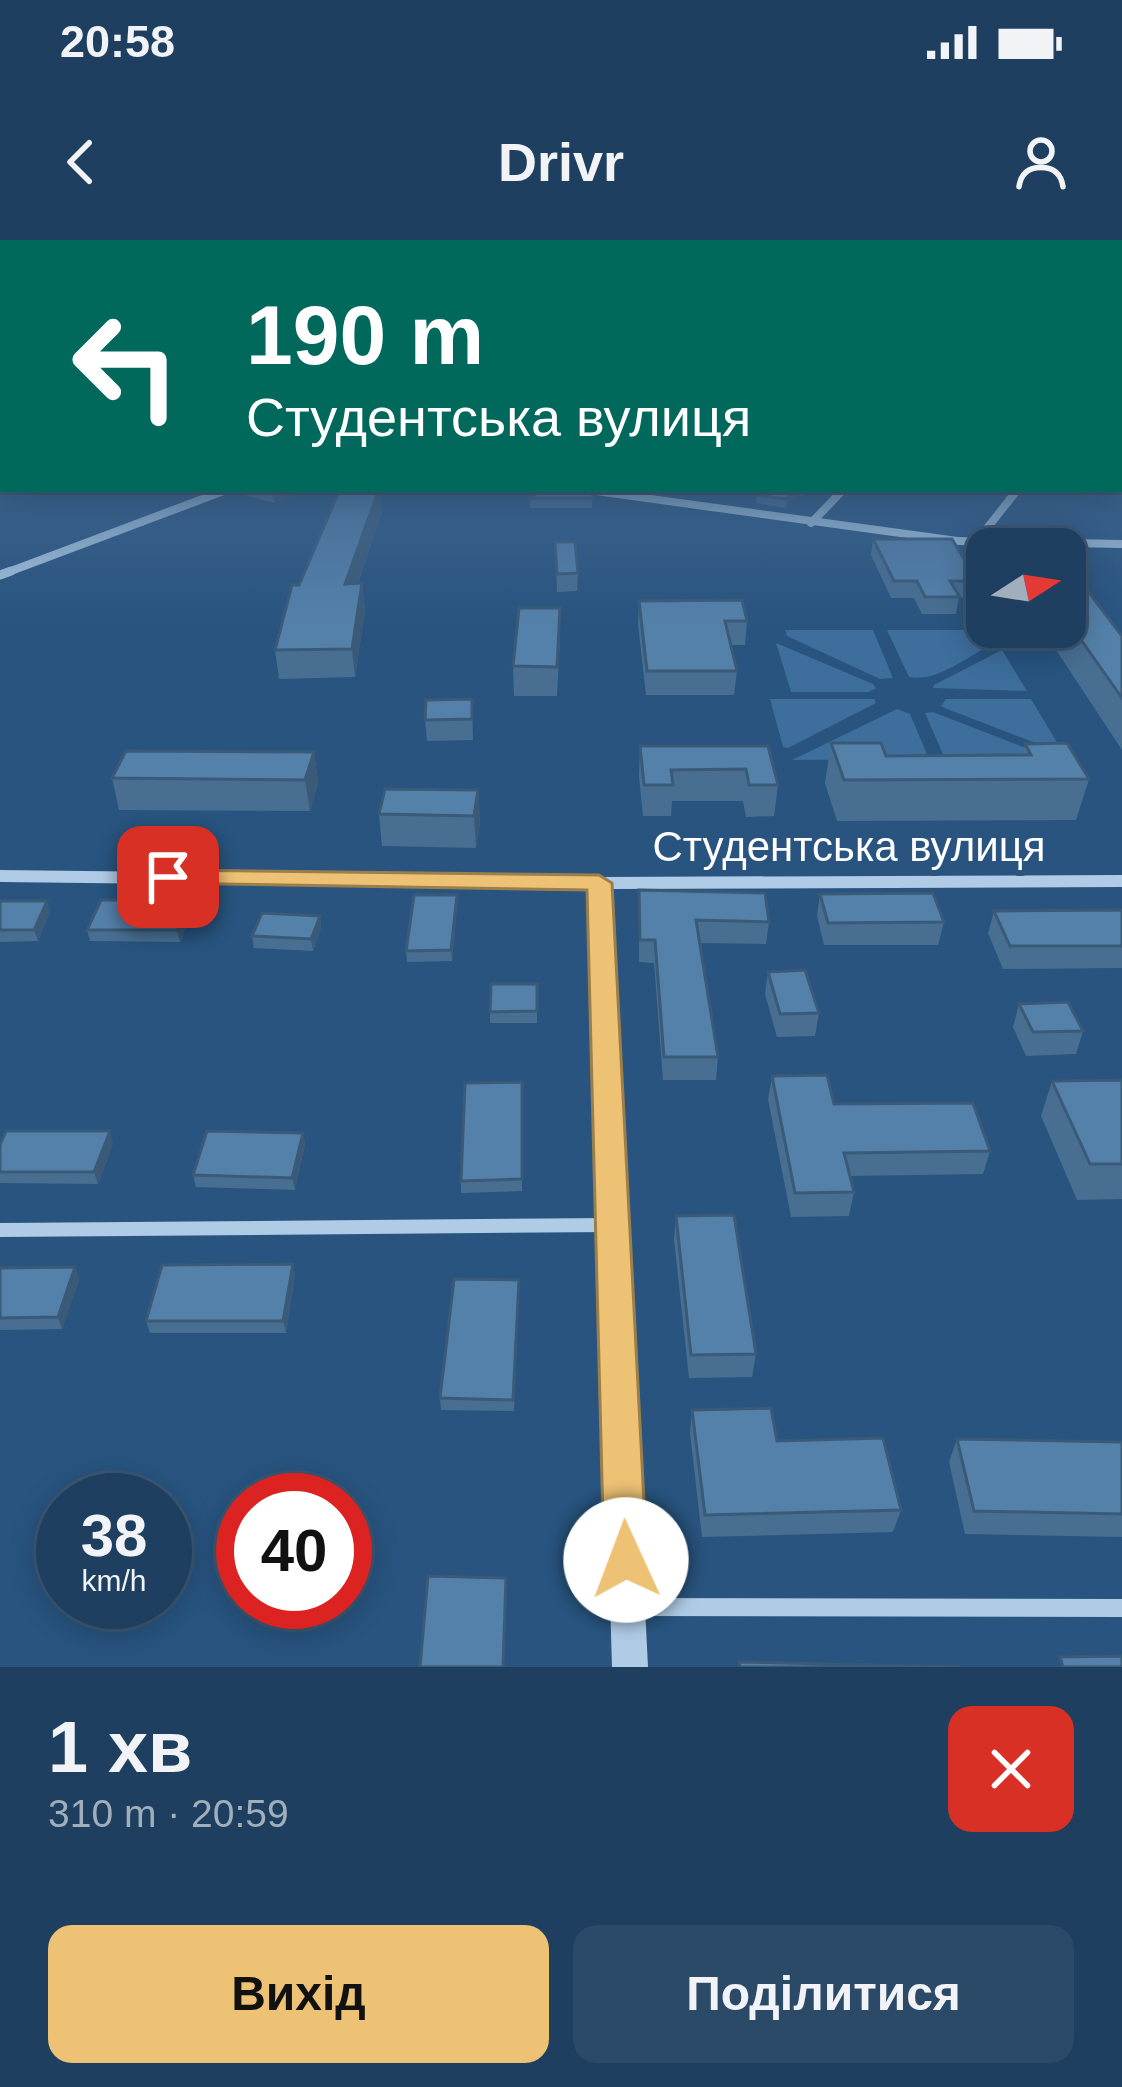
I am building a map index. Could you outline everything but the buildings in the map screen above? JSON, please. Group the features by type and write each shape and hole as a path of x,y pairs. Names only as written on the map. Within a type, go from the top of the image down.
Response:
{"street":[{"path":"0,575 217,494"},
{"path":"632,494 811,523 966,540"},
{"path":"811,523 840,494"},
{"path":"987,528 1014,494"},
{"path":"1086,543 1122,544"},
{"name":"Студентська вулиця","path":"0,876 599,883 1122,881"},
{"path":"599,883 629,1667"},
{"path":"0,1230 613,1226"},
{"path":"628,1607 1122,1607"}],"shaded area":[{"path":"785,630 873,630 893,678 880,679 787,636"},
{"path":"887,630 966,630 966,648 985,648 943,672 909,677"},
{"path":"776,643 876,688 869,692 791,692"},
{"path":"1002,650 1027,691 933,688 934,685"},
{"path":"770,699 874,699 876,703 788,748 783,747"},
{"path":"946,699 1031,699 1064,754 947,709 941,706"},
{"path":"897,709 910,714 929,759 792,760"},
{"path":"933,712 1054,759 945,759 925,713"}],"route":[{"path":"168,877 599,883 626,1560"}]}
